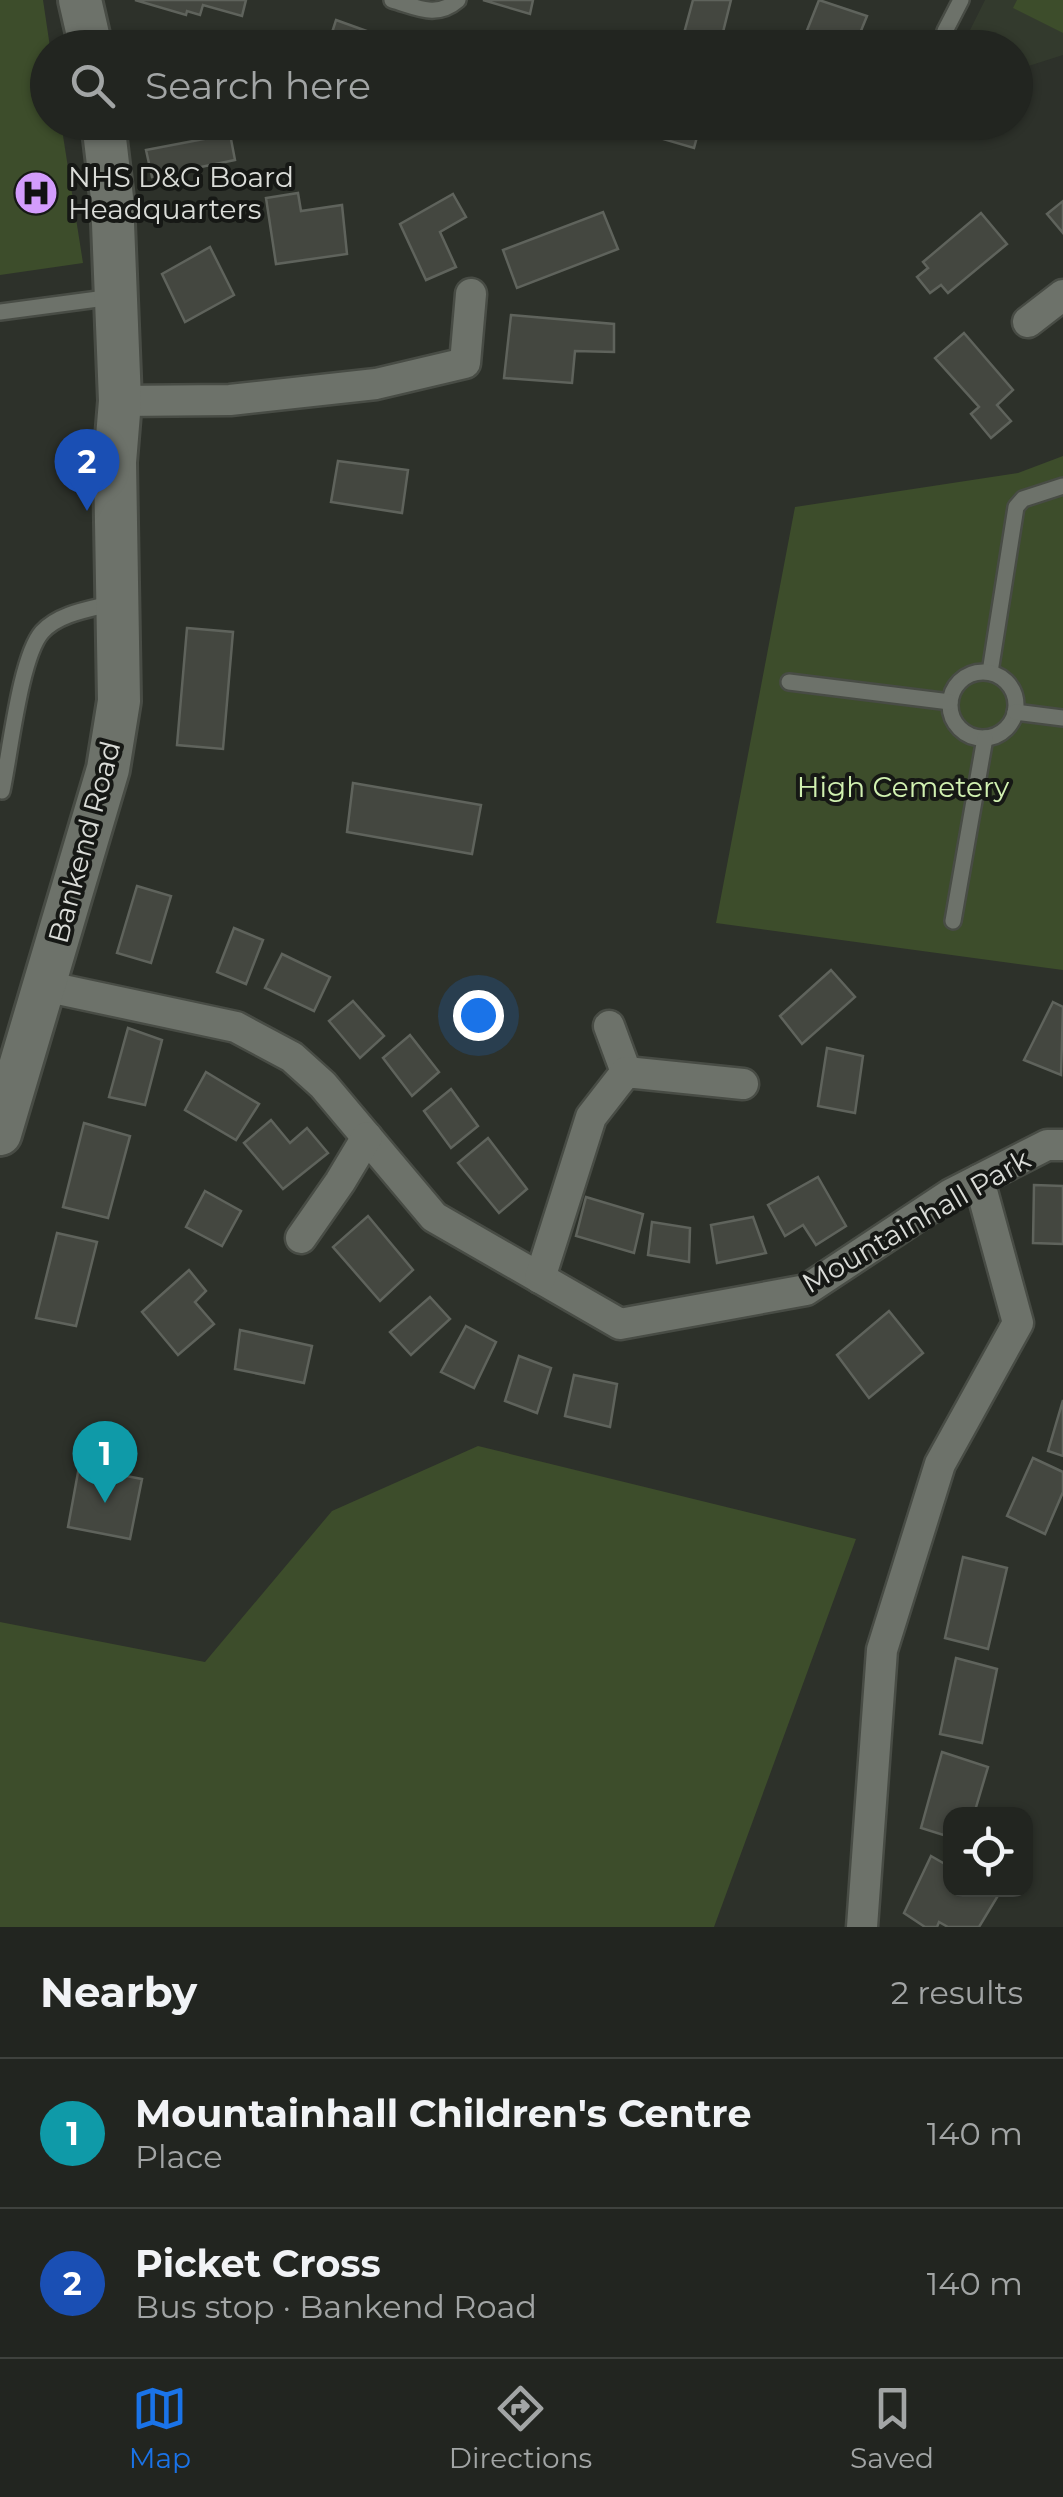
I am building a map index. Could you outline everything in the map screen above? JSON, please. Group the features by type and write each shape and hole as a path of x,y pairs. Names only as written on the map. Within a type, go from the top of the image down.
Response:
{"street":[{"path":"80,0 88,30"},
{"name":"Bankend Road","path":"0,1134 108,769 118,702 116,462 120,401 105,140"},
{"path":"120,401 230,400 376,384 466,364 471,294"},
{"path":"1028,322 1063,295"},
{"name":"Mountainhall Park","path":"44,986 236,1027 292,1057 323,1084 434,1217 620,1324 806,1290 950,1194 1047,1145 1063,1145"},
{"path":"609,1026 626,1072"},
{"path":"626,1072 743,1084"},
{"path":"540,1278 591,1116 626,1072"},
{"path":"300,1238 367,1137"},
{"path":"862,1927 882,1650 940,1464 1018,1323 979,1180"}],"lane":[{"path":"392,0 432,12 443,11 458,0"},
{"path":"946,30 962,0"},
{"path":"0,312 117,297"},
{"path":"990,672 1016,506 1023,498 1063,486"},
{"path":"2,791 8,718 30,652 44,630 66,616 118,602"},
{"path":"979,672 990,672 1008,683 1016,712 1004,730 985,738 964,732 956,724 950,702 959,682 979,672"},
{"path":"789,682 950,702"},
{"path":"1016,712 1063,718"},
{"path":"953,921 985,738"}],"shaded area":[{"path":"985,0 1063,0 1063,55 1033,65 1033,30 970,30"}],"green space":[{"name":"NHS D&G Board Headquarters","path":"0,0 43,0 47,30 30,30 30,140 64,140 83,263 0,275"},
{"path":"1017,0 1063,0 1063,33 1013,8"},
{"name":"High Cemetery","path":"1063,456 1063,970 716,923 795,507 1018,473"},
{"path":"478,1446 856,1539 714,1927 0,1927 0,1622 205,1662 332,1511"}],"building":[{"path":"135,0 246,0 242,16 203,5 200,15 187,11 186,15"},
{"path":"483,0 533,0 530,14"},
{"path":"693,0 731,0 724,30 685,30"},
{"path":"819,0 867,16 861,30 807,30"},
{"path":"336,20 364,30 333,30"},
{"path":"198,140 231,140 235,160 152,177 146,150"},
{"path":"666,140 696,140 694,148"},
{"path":"298,193 301,211 342,205 347,254 276,264 266,198"},
{"path":"453,194 466,217 440,232 456,267 426,280 400,224"},
{"path":"1063,201 1063,233 1047,214"},
{"path":"603,212 618,249 517,288 503,250"},
{"path":"981,213 1007,244 948,293 941,285 930,293 917,277 928,268 923,262"},
{"path":"210,247 234,295 185,322 162,274"},
{"path":"511,315 614,324 614,352 575,351 572,383 504,378"},
{"path":"964,333 1013,390 997,405 1011,421 991,438 971,414 979,407 935,358"},
{"path":"338,461 408,470 402,513 331,502"},
{"path":"187,628 233,632 223,749 177,745"},
{"path":"353,783 481,805 472,854 347,832"},
{"path":"137,886 171,896 151,963 117,953"},
{"path":"234,928 263,940 246,984 217,972"},
{"path":"282,954 330,977 314,1011 265,988"},
{"path":"831,970 855,997 802,1044 780,1016"},
{"path":"353,1001 384,1036 360,1058 329,1021"},
{"path":"1053,1002 1063,1007 1061,1075 1024,1060"},
{"path":"128,1028 162,1040 145,1105 109,1097"},
{"path":"410,1035 439,1072 412,1096 383,1058"},
{"path":"827,1048 863,1056 855,1113 818,1106"},
{"path":"206,1072 259,1104 236,1140 185,1110"},
{"path":"451,1089 478,1126 451,1148 424,1111"},
{"path":"271,1120 290,1143 307,1128 328,1153 283,1189 244,1143"},
{"path":"84,1123 130,1136 108,1218 63,1207"},
{"path":"488,1138 527,1189 499,1213 458,1163"},
{"path":"818,1177 846,1226 816,1245 803,1225 785,1236 768,1205"},
{"path":"1034,1185 1063,1186 1063,1244 1033,1243"},
{"path":"205,1191 241,1211 222,1246 186,1227"},
{"path":"586,1197 643,1214 634,1253 576,1236"},
{"path":"368,1216 413,1270 380,1301 333,1247"},
{"path":"753,1217 766,1253 717,1263 711,1225"},
{"path":"652,1222 690,1228 689,1262 648,1255"},
{"path":"57,1233 97,1242 76,1326 36,1318"},
{"path":"189,1270 206,1291 195,1302 214,1324 178,1355 142,1312"},
{"path":"430,1297 450,1319 411,1355 390,1332"},
{"path":"889,1311 923,1353 869,1398 837,1355"},
{"path":"466,1326 496,1342 474,1388 441,1372"},
{"path":"240,1330 312,1346 304,1383 235,1369"},
{"path":"519,1356 551,1368 537,1413 505,1401"},
{"path":"574,1375 617,1384 610,1427 565,1416"},
{"path":"1063,1400 1063,1456 1048,1451"},
{"path":"1033,1458 1063,1472 1063,1492 1045,1534 1007,1516"},
{"path":"79,1467 142,1479 130,1539 68,1527"},
{"path":"963,1557 1007,1568 988,1649 945,1638"},
{"path":"956,1658 997,1669 982,1743 940,1734"},
{"path":"942,1752 988,1767 976,1807 943,1807 943,1835 921,1828"},
{"path":"931,1856 943,1863 943,1897 997,1897 979,1927 948,1927 939,1922 937,1927 925,1927 904,1913"}],"place":[{"name":"NHS D&G Board Headquarters","path":"36,193"},
{"name":"Picket Cross","path":"87,511"},
{"name":"Mountainhall Children's Centre","path":"105,1503"}]}
